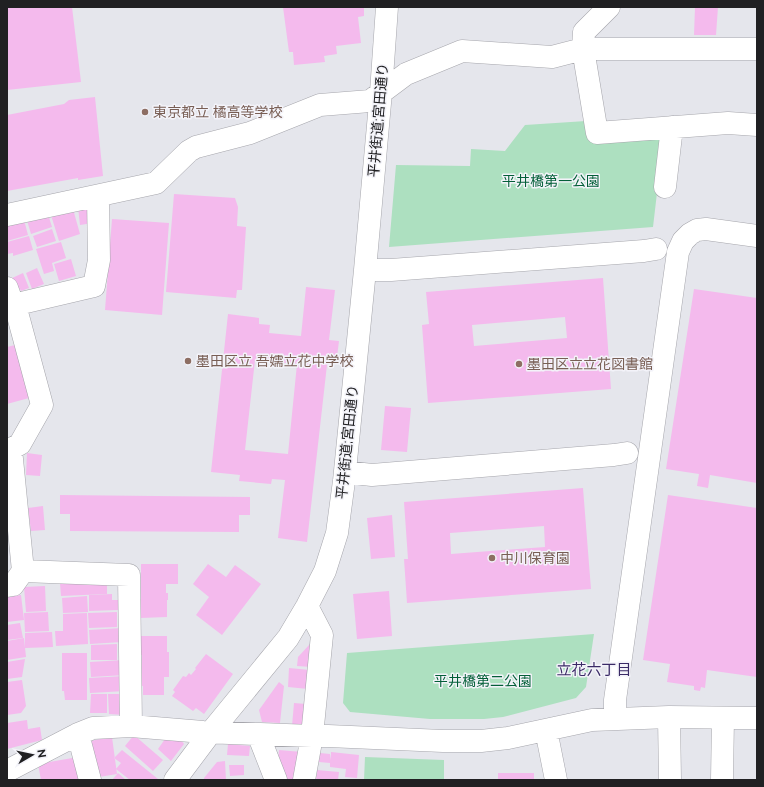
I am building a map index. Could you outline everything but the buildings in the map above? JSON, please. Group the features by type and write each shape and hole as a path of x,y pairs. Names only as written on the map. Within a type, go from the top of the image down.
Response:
{"street":[{"name":"平井街道;宮田通り","path":"175,780 211,732 288,638 325,571 337,533 345,472 365,270 387,7"},
{"path":"609,7 584,32 583,49 597,133 728,124 757,125"},
{"path":"7,215 156,183 196,147 250,133 320,105 370,101 406,74 462,51 552,57 583,49 757,49"},
{"path":"665,188 672,127"},
{"path":"7,586 13,585 23,571 9,450 20,444 42,405 18,316 9,300 94,286 99,260 98,196"},
{"path":"615,719 615,700 678,252 683,241 697,230 706,229 757,236"},
{"path":"365,270 391,270 656,249"},
{"path":"345,472 372,475 627,453"},
{"path":"23,571 129,575 131,726"},
{"path":"304,780 312,736 322,635 307,606"},
{"path":"670,717 670,780"},
{"path":"7,771 78,734 93,728 131,726 211,732 443,742 481,741 508,738 592,720 670,717 757,718"},
{"path":"722,780 723,718"},
{"path":"546,730 556,780"},
{"path":"78,734 90,780"},
{"path":"258,734 276,780"}],"green space":[{"name":"平井橋第一公園","path":"586,121 589,141 664,133 653,227 389,247 396,165 470,166 471,149 505,151 525,125"},
{"name":"平井橋第二公園","path":"594,634 586,687 576,698 503,717 484,719 430,719 350,712 343,703 347,653"},
{"path":"365,757 444,760 444,780 364,780"}],"place":[{"name":"東京都立 橘高等学校","path":"145,112"},
{"name":"墨田区立 吾嬬立花中学校","path":"188,361"},
{"name":"墨田区立立花図書館","path":"519,364"},
{"name":"中川保育園","path":"492,558"}],"district":[{"name":"立花六丁目","path":"594,670"}]}
